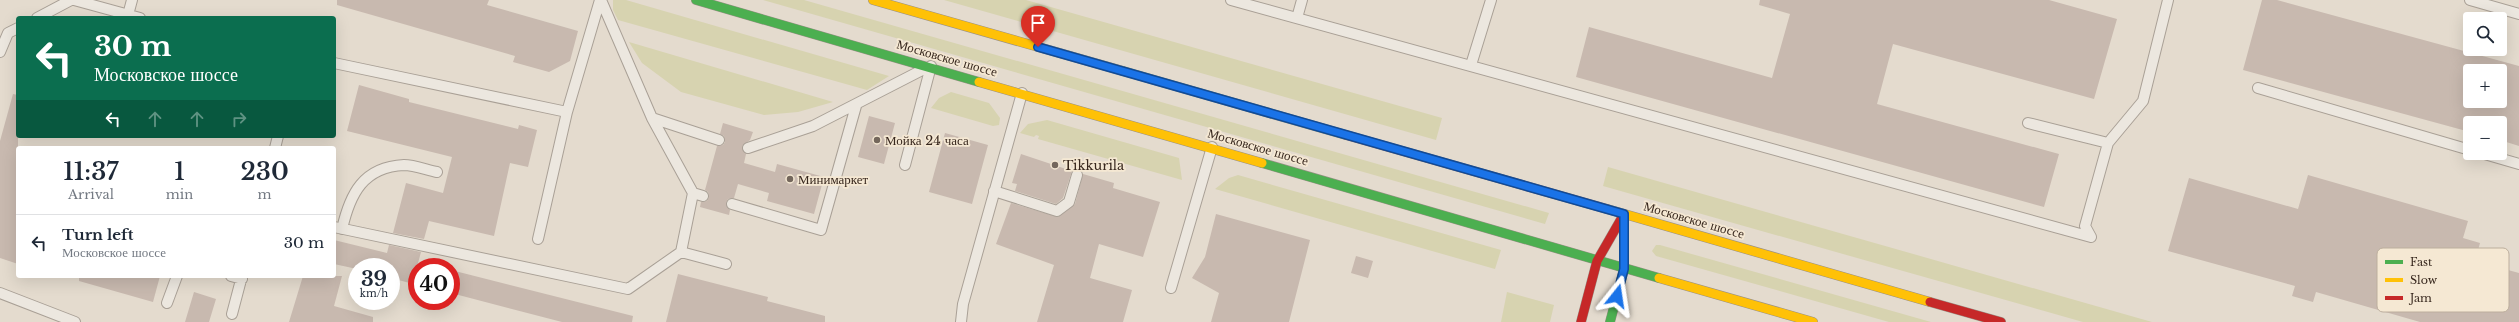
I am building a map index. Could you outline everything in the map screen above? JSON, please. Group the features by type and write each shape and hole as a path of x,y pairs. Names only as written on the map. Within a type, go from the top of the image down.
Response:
{"main road":[{"name":"Московское шоссе","path":"696,0 931,66 1624,269 1812,322"},
{"name":"Московское шоссе","path":"873,0 2001,322"},
{"path":"1581,322 1597,261 1624,214"},
{"path":"1610,322 1624,269 1624,214"}],"lane":[{"path":"41,16 73,0 132,16"},
{"path":"128,15 132,0"},
{"path":"538,239 567,112 601,0"},
{"path":"437,172 405,165 387,168 370,176 356,190 347,204 338,228 628,289 681,252 698,195 652,118 601,0"},
{"path":"1231,0 2091,237 2085,226 2108,143 2143,101 2168,0"},
{"path":"1297,18 1302,0"},
{"path":"1471,66 1491,0"},
{"path":"2470,0 2519,14"},
{"path":"0,52 8,33 16,29"},
{"path":"336,63 567,112"},
{"path":"748,148 813,126 856,106 931,66"},
{"path":"905,165 931,66"},
{"path":"2258,88 2463,148"},
{"path":"962,322 963,304 1022,93"},
{"path":"732,204 821,230 856,106"},
{"path":"652,118 719,140"},
{"path":"2028,123 2108,143"},
{"path":"1171,288 1212,148"},
{"path":"2505,160 2519,164"},
{"path":"994,191 1057,211 1069,202 1077,175"},
{"path":"681,252 726,264"},
{"path":"168,303 176,278"},
{"path":"232,314 242,278"},
{"path":"0,293 74,322"}],"shaded area":[{"path":"613,0 626,0 889,76 867,90 618,20 613,10"},
{"path":"763,0 804,0 1549,213 1545,224"},
{"path":"944,0 1026,0 1442,118 1436,140"},
{"path":"629,42 833,102 798,112 764,115 681,92 642,63"},
{"path":"951,92 989,103 1000,118 999,125 993,126 931,108 939,98"},
{"path":"1047,120 1179,158 1182,180 1038,139 1039,136 1036,135 1034,137 1020,133 1028,124"},
{"path":"1608,167 2152,322 2083,322 1603,186"},
{"path":"1238,175 1501,250 1495,269 1215,189 1229,178"},
{"path":"1656,245 1931,322 1889,322 1656,256 1652,251"},
{"path":"1507,292 1554,305 1550,322 1501,322"}],"building":[{"path":"337,0 489,0 487,5 578,31 570,61 549,72 513,62 515,56 337,5"},
{"path":"1760,0 2049,0 2117,19 2094,99 1893,44 1877,104 2059,154 2044,207 1576,77 1589,27 1772,78 1790,14 1759,5"},
{"path":"2262,0 2277,0 2463,51 2463,56 2482,56 2519,66 2519,146 2507,142 2507,116 2463,116 2463,130 2243,70"},
{"path":"359,85 409,99 409,102 518,129 519,125 537,130 528,167 510,163 494,236 429,221 424,239 393,233 406,183 443,193 452,157 347,131"},
{"path":"13,94 16,95 16,138 18,138 18,146 16,146 16,263 0,258 0,141"},
{"name":"Мойка 24 часа","path":"869,116 895,123 884,164 858,157"},
{"path":"723,123 753,132 750,140 742,146 746,154 744,163 775,172 777,164 824,177 814,214 767,201 769,193 738,184 734,198 728,199 726,203 730,210 729,215 700,207 701,202 707,201 709,197 708,192 705,190 717,146 723,145 725,142 724,136 720,134"},
{"path":"945,133 988,145 972,204 929,192"},
{"path":"1021,154 1072,171 1063,198 1056,204 1015,191 1017,184 1012,183"},
{"path":"1083,174 1114,183 1113,188 1160,202 1143,257 1099,244 1090,278 1132,290 1123,322 1037,322 1054,265 996,244 1011,203 1058,217 1075,204"},
{"path":"2308,175 2468,221 2463,238 2480,243 2479,248 2377,248 2377,310 2316,292 2313,302 2292,296 2295,286 2168,251 2189,178 2298,209"},
{"path":"1216,214 1310,240 1289,322 1211,322 1219,293 1192,278 1205,257"},
{"path":"336,240 387,253 389,245 421,252 419,258 408,258 408,283 400,280 400,258 348,258 348,267 336,264"},
{"path":"1356,256 1373,261 1368,278 1351,273"},
{"path":"2509,270 2519,273 2519,322 2420,322 2385,312 2509,312"},
{"path":"460,272 633,316 632,322 562,322 460,295"},
{"path":"678,274 768,297 767,301 825,316 825,322 666,322"},
{"path":"336,276 342,276 334,306 373,317 373,322 289,322 302,278 336,278"},
{"path":"79,278 159,278 153,302 79,281"},
{"path":"194,292 216,299 209,322 185,322"}],"traffic: fast":[{"path":"696,0 979,82"},
{"path":"1123,71 1346,135"},
{"path":"1262,163 1659,278"},
{"path":"1610,322 1624,269 1624,215"}],"traffic: slow":[{"path":"873,0 1123,71"},
{"path":"979,82 1262,163"},
{"path":"1607,209 1930,302"},
{"path":"1659,278 1813,322"}],"traffic: jam":[{"path":"1346,135 1607,209"},
{"path":"1581,322 1597,261 1624,214"},
{"path":"1930,302 2001,322"}],"place":[{"name":"Мойка 24 часа","path":"877,140"},
{"name":"Tikkurila","path":"1055,165"},
{"name":"Минимаркет","path":"790,179"}],"route":[{"path":"1038,47 1624,214 1624,269 1617,296"}]}
